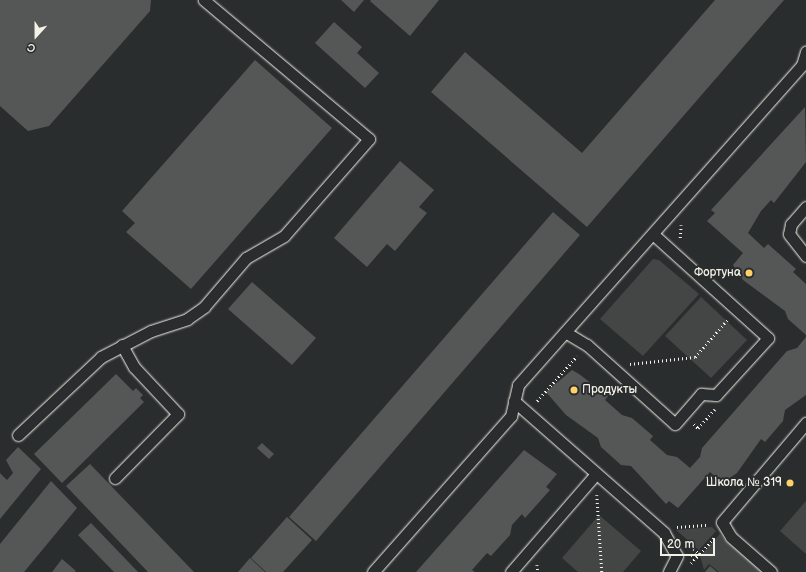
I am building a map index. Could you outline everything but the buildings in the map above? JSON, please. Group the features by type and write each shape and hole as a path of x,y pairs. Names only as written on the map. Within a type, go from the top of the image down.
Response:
{"lane":[{"path":"18,435 101,357 122,345 187,319 204,307 246,258 284,236 369,139 204,0"},
{"path":"373,572 511,416 518,385 804,67 806,52"},
{"path":"806,207 791,224 789,234 806,256"},
{"path":"565,332 616,370 675,424 701,394 716,395 768,338 653,234"},
{"path":"115,478 178,414 134,367 122,345"},
{"path":"514,401 664,533 677,556 669,572"},
{"path":"771,572 731,537 722,522 806,423"},
{"path":"511,572 596,474"}],"path":[{"path":"672,251 681,242 682,221"},
{"path":"616,370 634,363 670,362 695,357 736,310"},
{"path":"532,406 570,364"},
{"path":"683,414 698,428 719,405"},
{"path":"596,474 602,572"},
{"path":"676,533 670,528 710,525"},
{"path":"688,567 718,533"},
{"path":"682,538 700,554"}],"shaded area":[{"path":"653,259 659,260 699,294 643,356 600,319"},
{"path":"701,297 747,340 711,378 665,336"},
{"path":"806,501 806,554 780,531"},
{"path":"599,515 641,551 623,572 578,572 562,558"},
{"path":"712,527 716,531 699,550 676,530"},
{"path":"720,534 762,572 719,572 709,564 704,570 700,556"}],"place":[{"name":"Фортуна","path":"749,273"},
{"name":"Продукты","path":"574,390"},
{"name":"Школа № 319","path":"790,483"}]}
